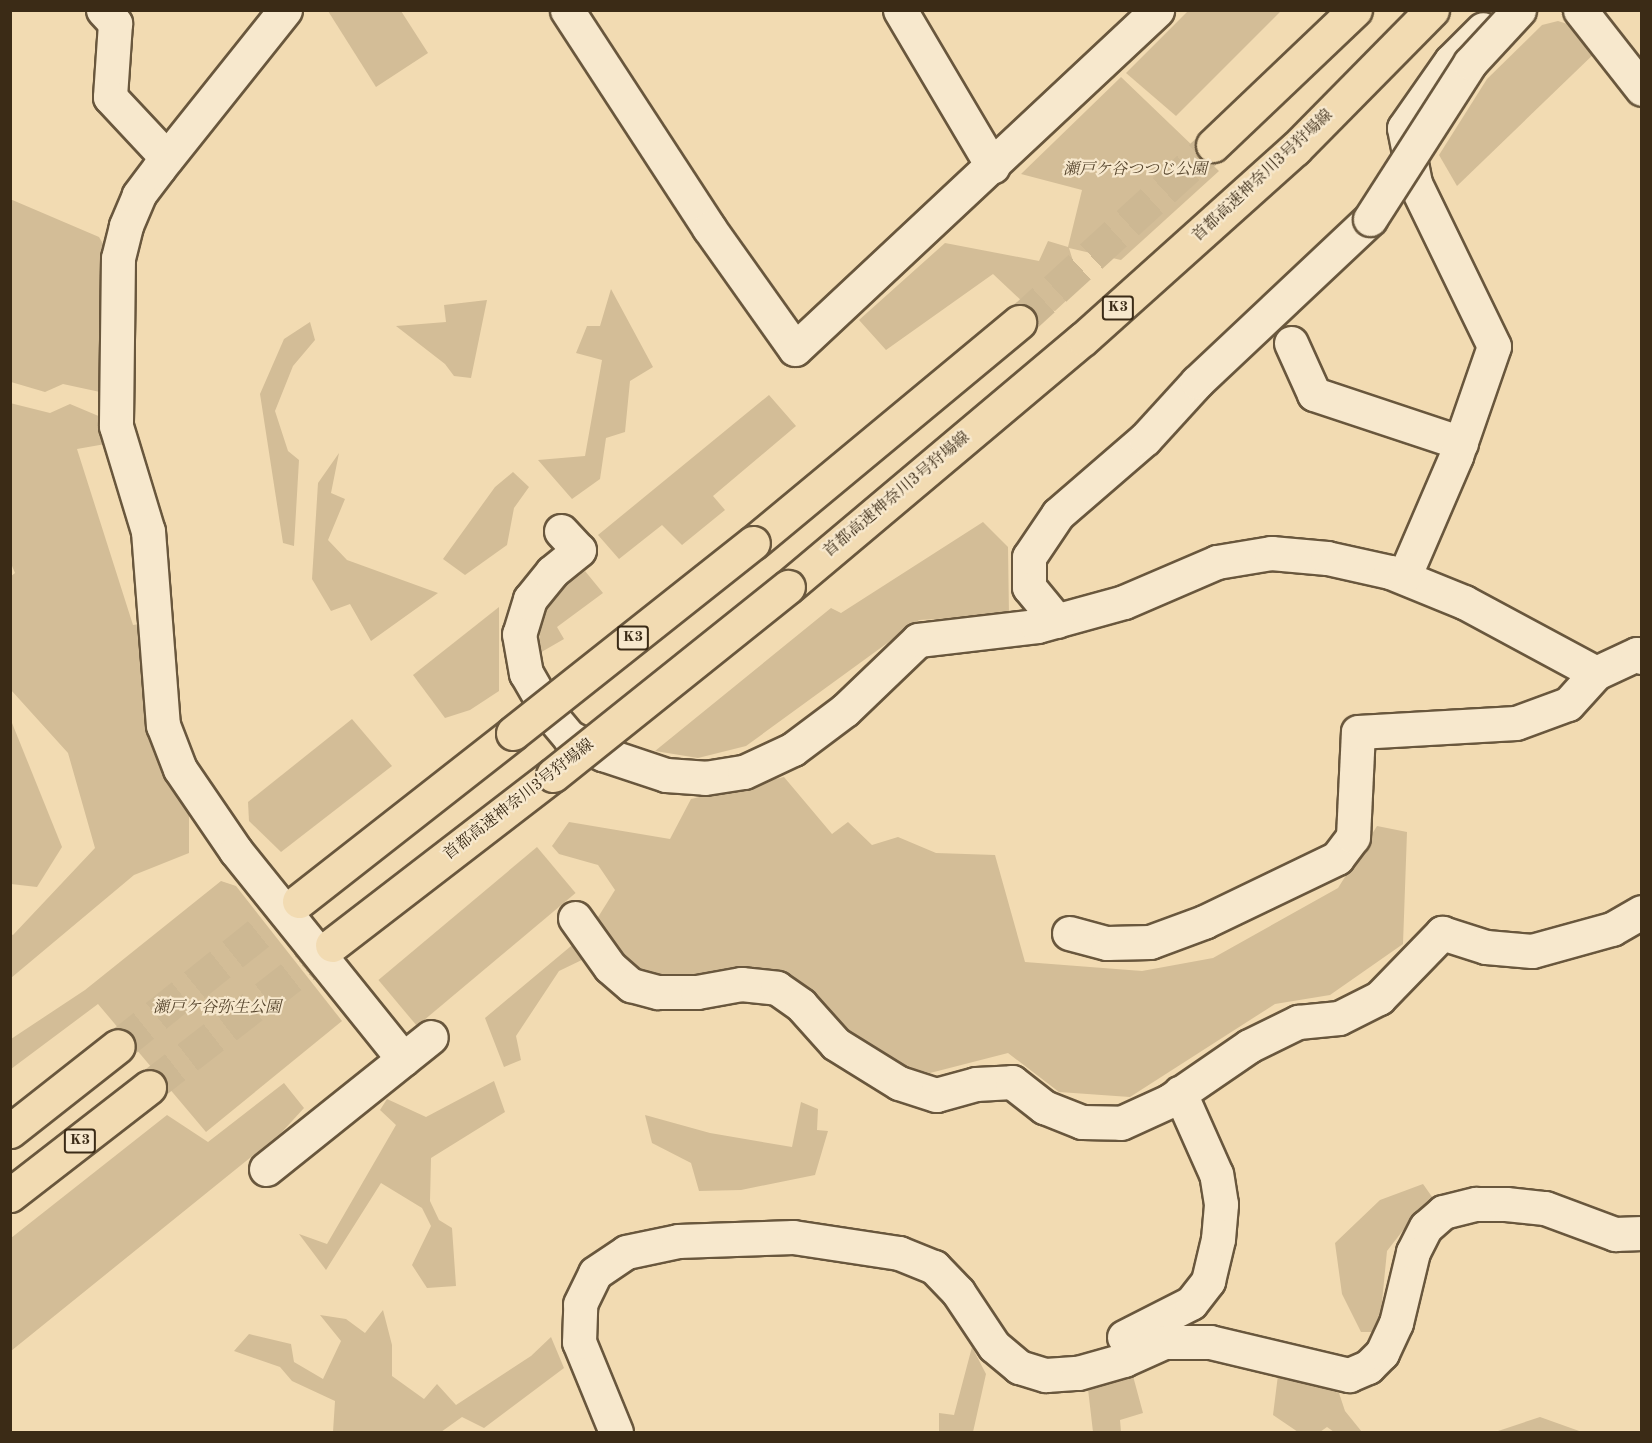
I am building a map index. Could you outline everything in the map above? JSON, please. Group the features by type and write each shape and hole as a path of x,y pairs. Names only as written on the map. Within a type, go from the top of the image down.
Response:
{"highway":[{"path":"1212,145 1355,10"},
{"name":"首都高速神奈川3号狩場線","path":"332,945 553,775 788,587 1083,339 1295,149 1432,10"},
{"name":"K3","path":"299,901 753,543 1019,322"},
{"path":"10,1131 118,1046"},
{"name":"K3","path":"10,1195 149,1087"}],"street":[{"path":"103,10 115,23 110,97 167,158"},
{"path":"285,10 139,195 126,226 118,258 116,426 148,531 163,726 180,769 207,811 403,1059"},
{"path":"567,10 709,228 795,349 993,168 1157,10"},
{"path":"900,10 993,168"},
{"path":"1404,578 1461,443 1494,346 1415,183 1404,128 1451,61 1502,10"},
{"path":"1057,621 1029,587 1029,557 1058,514 1145,439 1197,382 1370,219 1470,63 1519,10"},
{"path":"1580,10 1641,89"},
{"path":"1291,344 1314,394 1461,443"},
{"path":"561,531 579,550 552,572 530,599 519,634 526,673 549,713 570,737 603,754 666,775 705,778 744,772 792,749 845,710 918,640 1057,621 1124,602 1217,562 1271,553 1327,558 1404,578 1464,602 1596,673"},
{"path":"1069,933 1107,943 1150,942 1204,922 1337,858 1353,837 1358,732 1516,723 1568,704 1596,673 1637,654 1641,657"},
{"path":"575,918 610,967 631,985 658,992 697,992 741,984 777,988 801,1005 836,1044 867,1066 899,1083 936,1095 976,1084 1012,1082 1044,1107 1073,1118 1121,1123 1180,1093 1249,1046 1298,1022 1339,1018 1379,998 1442,933 1486,947 1532,951 1612,929 1641,912"},
{"path":"266,1169 431,1036"},
{"path":"1078,1373 1110,1344 1191,1303 1208,1281 1221,1204 1216,1174 1180,1093"},
{"path":"616,1432 579,1342 580,1304 595,1273 626,1252 678,1241 793,1237 899,1252 934,1268 958,1292 994,1346 1019,1368 1046,1375 1078,1373 1124,1360 1164,1342 1210,1342 1349,1375 1368,1367 1382,1353 1396,1323 1413,1252 1426,1227 1443,1212 1476,1204 1545,1208 1615,1234 1641,1233"}],"green space":[{"path":"328,11 401,11 428,53 376,87"},
{"path":"1188,11 1281,11 1176,116 1126,73"},
{"path":"1558,21 1574,26 1599,49 1457,186 1439,155 1487,79 1542,25"},
{"name":"瀬戸ケ谷つつじ公園","path":"1121,77 1219,171 1121,260 1069,248 1081,287 1055,311 1026,305 993,274 886,350 859,320 945,243 1039,261 1048,241 1068,247 1082,190 1021,174"},
{"path":"10,199 99,237 106,249 100,392 63,384 45,392 11,382"},
{"path":"611,289 653,367 630,381 625,432 606,438 600,479 572,499 538,460 585,456 602,360 576,353 587,326 600,326"},
{"path":"487,300 471,378 454,376 445,364 396,326 446,322 444,305"},
{"path":"310,322 315,340 293,366 275,411 288,451 299,460 294,546 283,543 260,394 284,339"},
{"path":"769,395 796,426 713,496 725,510 682,545 662,525 619,559 598,535"},
{"path":"10,403 50,413 70,404 108,420 111,443 77,449 133,625 146,623 189,798 189,853 134,875 11,978 11,934 13,935 95,848 68,753 11,690 10,577 15,573 10,561"},
{"path":"339,453 331,493 345,499 328,540 347,560 438,593 371,641 350,604 331,611 312,579 318,483"},
{"path":"513,472 529,487 514,508 507,545 465,575 443,559 495,487"},
{"path":"983,522 1008,547 1009,615 919,620 746,746 698,758 655,751 831,608 841,613"},
{"path":"585,571 603,593 557,627 564,639 538,654 541,619 554,596"},
{"path":"499,607 499,691 470,710 445,718 413,675"},
{"path":"10,718 62,847 37,887 11,884"},
{"path":"352,719 392,766 281,852 249,821 248,802"},
{"path":"784,777 832,834 848,822 872,845 898,837 936,853 995,855 1025,962 1142,971 1213,958 1338,888 1377,826 1407,832 1403,944 1330,995 1275,1004 1130,1097 1059,1092 1008,1053 930,1073 875,1058 823,1011 637,975 595,922 615,890 598,865 559,854 552,846 569,822 670,839 691,799"},
{"path":"537,847 576,893 417,1026 378,980"},
{"name":"瀬戸ケ谷弥生公園","path":"221,881 236,886 342,1021 206,1132 98,1004 11,1069 11,1039 85,990"},
{"path":"577,941 588,957 559,971 516,1036 521,1060 504,1067 485,1018"},
{"path":"494,1081 505,1112 431,1158 430,1201 439,1220 452,1228 456,1286 427,1288 412,1265 431,1226 422,1208 381,1183 326,1270 299,1234 327,1244 396,1125 380,1110 387,1099 426,1117"},
{"path":"284,1083 304,1108 282,1132 11,1351 11,1238 167,1115 208,1142"},
{"path":"801,1102 818,1109 817,1130 828,1131 815,1175 741,1190 699,1191 691,1163 652,1143 645,1115 710,1133 792,1147"},
{"path":"1423,1184 1435,1201 1411,1220 1387,1251 1379,1332 1361,1332 1342,1294 1335,1243 1380,1200"},
{"path":"383,1310 392,1345 392,1376 424,1399 437,1384 456,1405 531,1356 551,1337 564,1368 484,1428 462,1417 441,1432 333,1432 335,1401 292,1381 280,1367 234,1351 249,1334 291,1344 294,1362 323,1379 341,1341 320,1315 346,1319 365,1333"},
{"path":"972,1347 986,1374 973,1432 939,1432 939,1413 954,1415"},
{"path":"1278,1375 1339,1393 1345,1411 1362,1432 1334,1432 1327,1427 1320,1432 1298,1432 1273,1415"},
{"path":"1133,1376 1143,1413 1120,1420 1121,1432 1093,1432 1088,1389"},
{"path":"1540,1417 1582,1432 1495,1432"}],"tunnel":[{"path":"1019,322 1213,145"},
{"path":"118,1046 299,901"},
{"path":"149,1087 332,945"}]}
